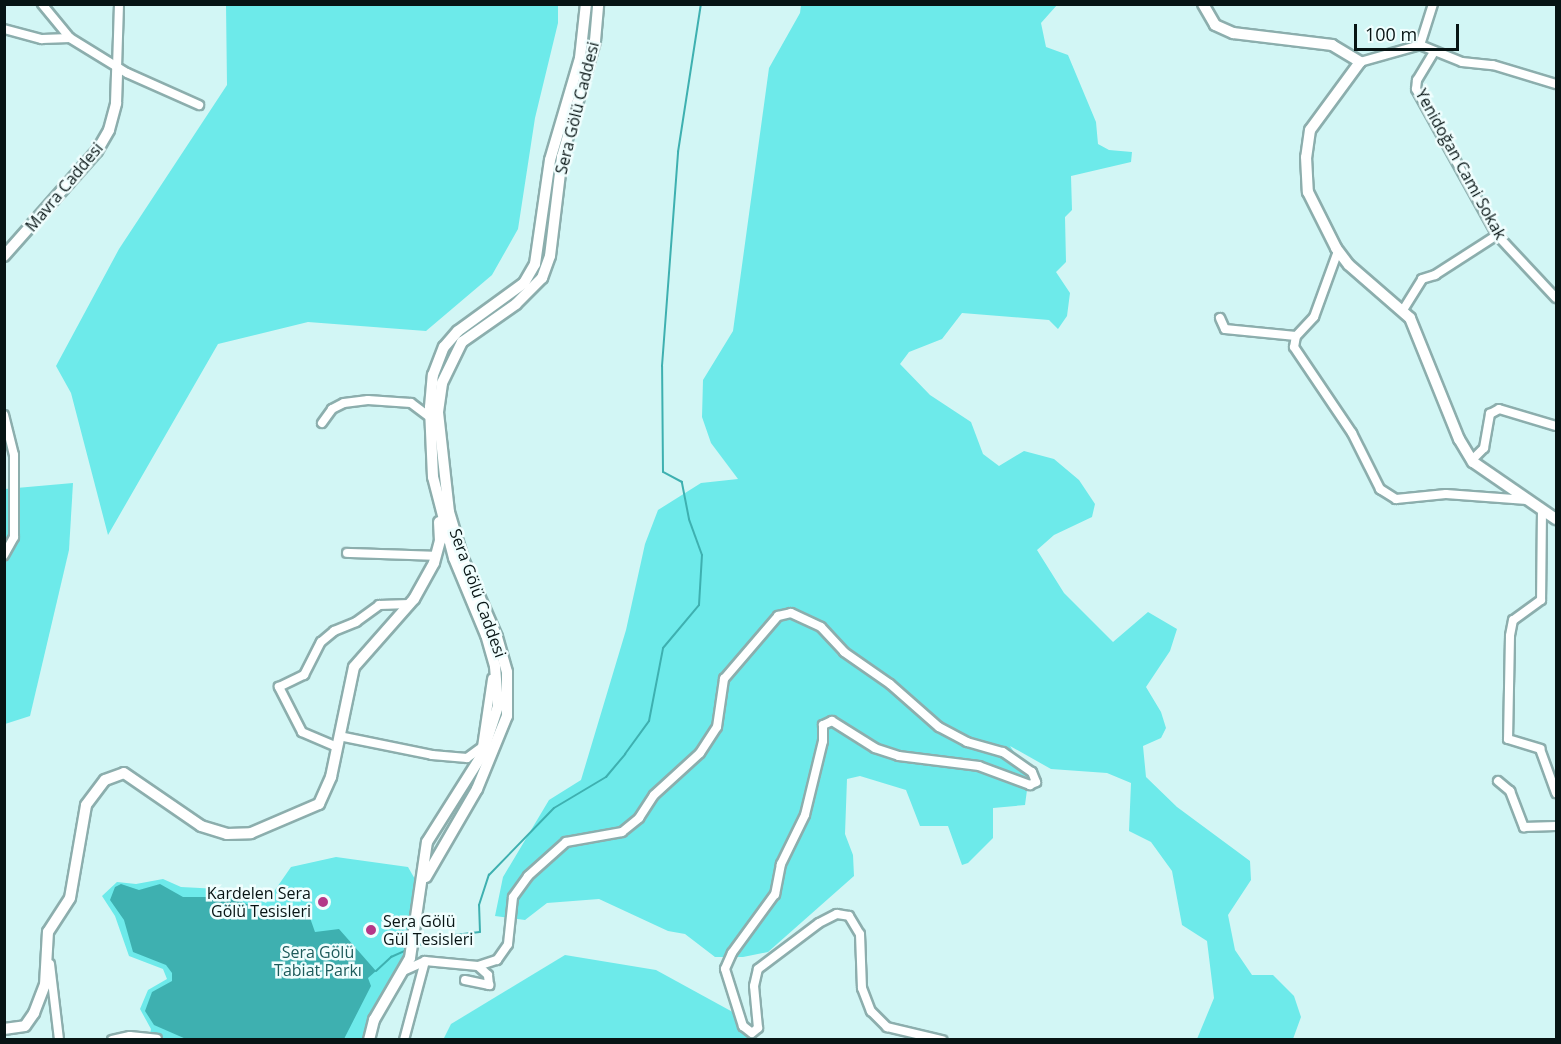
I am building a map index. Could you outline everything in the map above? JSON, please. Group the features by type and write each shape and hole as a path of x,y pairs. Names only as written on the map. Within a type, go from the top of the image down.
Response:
{"main road":[{"name":"Sera Gölü Caddesi","path":"369,1040 374,1020 410,958 427,842 492,733 498,706 495,666 454,558 438,500 430,417 433,375 444,347 458,331 524,283 535,264 550,160 580,58 586,4"},
{"name":"Sera Gölü Caddesi","path":"420,888 477,789 507,716 507,672 497,637 463,559 444,483 440,424 442,383 451,359 462,342 483,325 516,304 542,278 550,256 562,157 593,49 598,4"},
{"path":"1203,4 1215,25 1233,33 1332,45 1360,62 1310,130 1306,157 1308,192 1338,251 1403,310 1420,336 1459,439 1472,460 1557,519"},
{"name":"Mavra Caddesi","path":"4,256 97,151 109,130 116,103 117,68"},
{"path":"4,1029 25,1026 34,1013 49,959 48,932 70,898 86,805 94,790 105,780 124,773 201,826 227,834 251,833 319,804 331,777 354,667 410,603 436,556 440,541 438,500 444,483"}],"street":[{"path":"42,4 70,38 117,68 199,105"},
{"name":"Mavra Caddesi","path":"117,68 119,4"},
{"path":"1420,45 1433,4"},
{"path":"4,29 42,39 70,38"},
{"path":"1360,62 1420,45 1434,52 1557,84"},
{"name":"Yenidoğan Cami Sokak","path":"1434,52 1417,80 1416,89 1497,235 1557,298"},
{"path":"1403,310 1422,279 1434,275 1497,235"},
{"path":"1338,251 1314,317 1296,336 1294,347 1352,433 1386,495 1396,499 1446,494 1527,500"},
{"path":"1220,318 1225,329 1296,336"},
{"path":"322,423 332,409 344,403 368,400 411,403 440,424"},
{"path":"1472,460 1484,448 1490,414 1499,409 1557,426"},
{"path":"4,415 14,455 14,537 4,555"},
{"path":"1542,510 1540,600 1520,612 1511,628 1508,739 1540,749 1557,793"},
{"path":"347,553 436,556"},
{"path":"410,603 379,605 356,622 334,630 321,642 304,675 279,687 302,732 338,742 441,757 460,759 476,754 482,747 495,666 497,637"},
{"path":"403,971 425,961 478,966 497,960 508,944 513,897 528,876 566,842 622,832 639,818 654,795 700,753 717,727 724,680 778,616 791,613 821,627 844,652 891,684 939,727 968,742 1003,752 1032,772 1036,782 1030,785 979,766 899,756 875,748 832,721 823,725 823,741 806,815 781,864 775,894 732,953 725,969 743,1026 752,1033 758,1028 754,986 758,969 819,923 837,914 849,916 860,934 862,988 871,1011 887,1027 942,1040"},
{"path":"1497,781 1510,791 1524,827 1557,826"},
{"path":"49,959 59,1040"},
{"path":"404,1040 425,961"},
{"path":"465,980 489,985 488,975 478,966"},
{"path":"112,1040 157,1039"}],"green space":[{"path":"226,5 558,5 558,23 535,118 518,229 492,275 426,331 308,322 218,344 108,535 71,393 56,366 119,249 227,85"},
{"path":"801,5 1057,5 1041,23 1046,47 1068,55 1096,122 1098,144 1109,150 1132,152 1131,162 1071,176 1072,210 1065,217 1066,262 1056,272 1070,293 1067,316 1058,329 1049,320 962,313 942,339 909,352 900,364 930,395 971,422 983,454 999,466 1024,451 1054,459 1079,480 1095,504 1092,517 1054,535 1037,550 1064,593 1113,642 1148,612 1177,629 1170,651 1146,687 1161,712 1166,728 1161,738 1143,746 1146,777 1177,807 1250,861 1251,880 1228,915 1235,950 1252,975 1273,975 1294,996 1301,1017 1293,1039 1197,1039 1214,998 1207,941 1182,925 1172,871 1151,842 1129,831 1131,783 1107,773 1051,769 1010,746 1029,775 1025,805 993,808 993,838 968,863 962,865 948,826 920,826 906,790 860,776 847,779 845,834 853,855 854,876 768,952 743,957 715,957 685,934 668,931 599,899 547,903 525,920 495,916 503,877 549,800 581,780 626,630 645,544 658,510 701,483 738,479 711,443 702,417 703,380 733,331 769,68 800,13"},
{"path":"73,483 69,550 30,716 5,724 5,489"},
{"name":"Sera Gölü Tabiat Parkı","path":"336,857 408,867 420,888 410,958 369,1040 149,1039 151,1029 140,1009 148,990 167,979 163,969 129,956 115,916 102,896 117,882 136,884 163,879 181,887 238,890 266,903 291,867"},
{"path":"565,955 656,970 740,1016 750,1039 443,1040 451,1024"}],"shaded area":[{"name":"Sera Gölü Tabiat Parkı","path":"121,884 139,890 160,884 183,897 224,897 257,907 258,912 273,913 280,909 309,915 315,932 339,929 376,971 368,978 371,986 344,1039 186,1039 154,1025 145,1011 152,992 172,981 172,973 166,965 133,952 124,920 110,900 115,887"}],"waterway":[{"path":"417,946 438,937 480,932 479,905 489,875 554,808 606,777 625,754 649,721 663,648 699,605 702,555 689,519 682,482 663,472 662,366 678,152 701,4"},
{"path":"376,971 391,957 409,949"}],"place":[{"name":"Kardelen Sera Gölü Tesisleri","path":"323,902"},
{"name":"Sera Gölü Gül Tesisleri","path":"371,930"}]}
